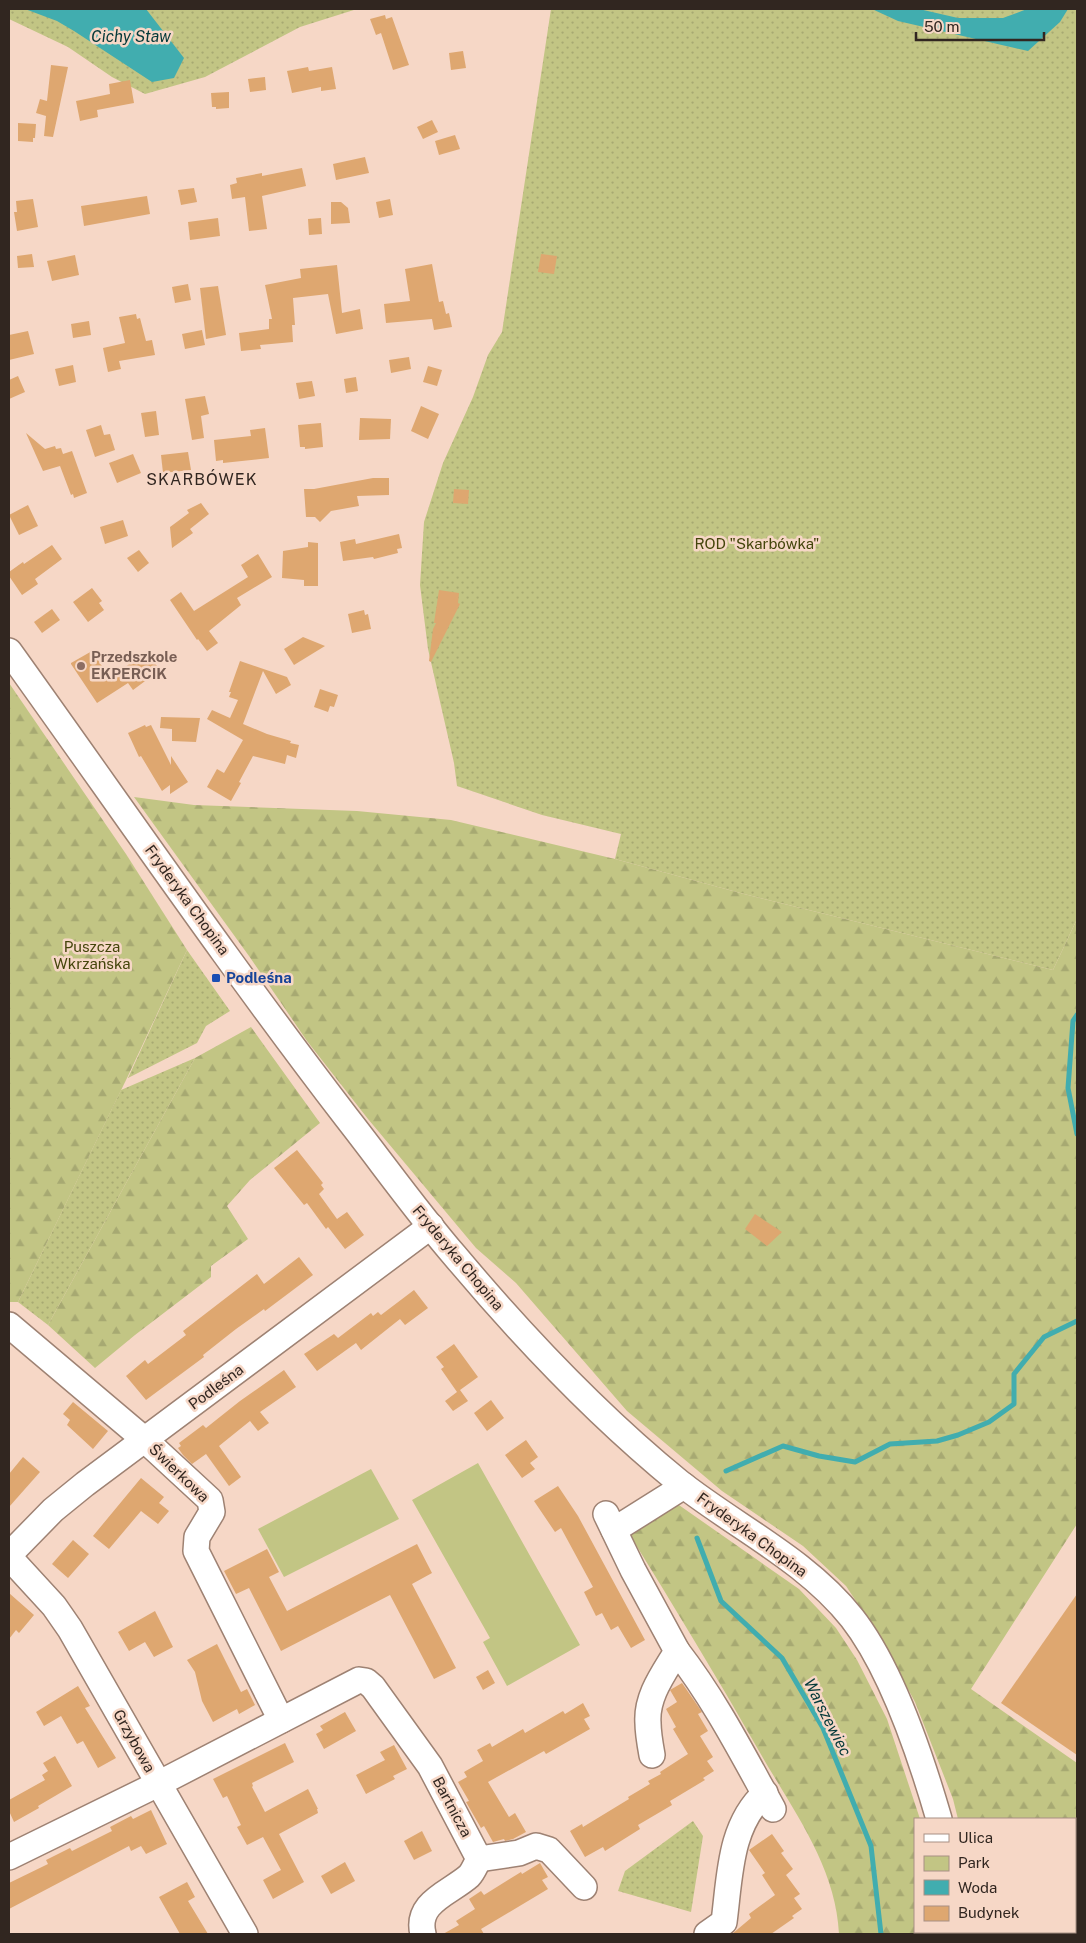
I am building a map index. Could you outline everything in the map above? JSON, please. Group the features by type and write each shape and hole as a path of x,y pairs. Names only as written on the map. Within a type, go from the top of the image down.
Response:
{"street":[{"name":"Fryderyka Chopina","path":"9,651 268,1015 431,1226 527,1339 630,1441 684,1486 791,1561 833,1597 852,1618 871,1648 896,1698 929,1785 939,1818"},
{"name":"Podleśna","path":"9,1556 53,1510 431,1226"},
{"name":"Świerkowa","path":"9,1325 145,1440 210,1500 212,1512 197,1537 196,1551 281,1720"},
{"path":"684,1486 610,1522 633,1570 678,1651 705,1689 769,1801 749,1810 737,1836 724,1922 707,1934"},
{"name":"Grzybowa","path":"9,1556 54,1606 70,1629 245,1934"},
{"path":"652,1754 647,1721 650,1704 655,1689 678,1651"},
{"name":"Bartnicza","path":"281,1720 358,1680 366,1681 373,1687 430,1766 479,1859"},
{"path":"9,1857 158,1784 281,1720"},
{"path":"423,1934 421,1918 424,1912 430,1904 470,1874 479,1859 519,1853 536,1846 549,1850 584,1887"}],"green space":[{"path":"9,9 357,9 300,27 205,77 145,94 112,77 68,47 9,19"},
{"name":"ROD \"Skarbówka\"","path":"551,9 1077,9 1077,919 1053,970 744,894 615,859 621,834 542,815 457,786 454,763 428,649 420,585 424,522 443,463 473,397 488,355 502,332"},
{"name":"Puszcza Wkrzańska","path":"9,683 126,854 187,950 18,1302 9,1302"},
{"path":"134,797 194,805 357,811 451,820 615,859 744,894 1053,970 1077,919 1077,1524 971,1689 1077,1763 1077,1934 1046,1933 1076,1933 1076,1818 958,1818 953,1799 915,1702 879,1636 846,1586 803,1546 722,1491 627,1411 516,1283 476,1248 368,1119 307,1041 249,956"},
{"path":"187,950 230,1011 206,1026 197,1043 128,1078"},
{"path":"251,1027 320,1123 250,1180 227,1206 248,1239 211,1266 211,1277 95,1368 48,1325 195,1058"},
{"path":"195,1058 48,1325 18,1302 121,1090"},
{"path":"478,1463 580,1645 507,1686 483,1642 490,1638 412,1500"},
{"path":"371,1469 399,1519 284,1577 258,1529"},
{"path":"676,1503 799,1589 836,1628 857,1660 887,1719 920,1818 914,1818 914,1933 951,1934 839,1934 836,1909 830,1885 821,1862 798,1816 628,1532"},
{"path":"693,1821 703,1836 691,1912 618,1891 625,1871"}],"water":[{"name":"Cichy Staw","path":"25,9 146,9 184,58 174,78 152,82 57,21"},
{"path":"872,9 919,9 958,18 1003,18 1027,9 1068,9 1060,22 1028,51 898,21"}],"building":[{"path":"385,15 386,19 392,17 409,65 393,70 381,33 376,35 370,19"},
{"path":"463,51 466,68 451,70 449,53"},
{"path":"51,65 68,67 53,137 44,136 46,116 36,113 40,99 47,101"},
{"path":"308,67 309,71 332,67 336,89 321,91 321,87 292,93 287,71"},
{"path":"265,77 266,90 250,92 248,79"},
{"path":"130,80 134,103 97,110 98,117 80,121 76,101 110,94 109,84"},
{"path":"229,92 229,108 216,109 216,107 212,107 211,93"},
{"path":"432,120 438,132 423,139 417,127"},
{"path":"18,123 36,124 33,142 18,141"},
{"path":"455,135 460,149 439,155 435,141"},
{"path":"365,157 369,173 336,180 333,164"},
{"path":"302,168 306,186 262,196 267,229 249,231 245,197 232,199 230,185 237,183 236,178 262,173 262,176"},
{"path":"194,188 197,202 181,205 178,190"},
{"path":"147,196 150,214 84,226 81,206"},
{"path":"33,199 38,227 17,231 14,212 17,212 16,201"},
{"path":"390,199 393,215 379,218 376,202"},
{"path":"331,202 341,202 348,208 350,223 331,224"},
{"path":"218,218 220,236 190,240 188,222"},
{"path":"321,218 322,234 309,235 308,219"},
{"path":"32,254 34,267 18,268 17,256"},
{"path":"541,254 557,256 554,274 538,272"},
{"path":"75,255 79,275 52,281 47,261"},
{"path":"432,264 439,302 443,301 446,314 449,313 452,327 434,330 432,319 386,323 384,304 410,301 405,269"},
{"path":"337,265 342,313 360,309 363,329 336,334 328,294 293,298 295,325 292,325 293,342 260,345 261,349 241,351 239,333 269,329 269,319 272,319 265,285 301,278 300,269"},
{"path":"188,284 191,300 175,303 172,287"},
{"path":"218,286 226,335 206,339 200,288"},
{"path":"136,314 137,319 140,318 146,341 152,340 155,355 119,361 121,369 108,372 103,348 125,343 119,317"},
{"path":"89,321 91,335 73,338 71,324"},
{"path":"202,330 205,345 185,349 182,334"},
{"path":"28,331 34,354 9,360 9,335"},
{"path":"409,357 411,369 391,373 389,360"},
{"path":"73,365 76,382 59,386 55,369"},
{"path":"428,366 442,370 437,386 423,382"},
{"path":"18,376 25,392 9,399 9,380"},
{"path":"356,377 358,391 346,393 344,379"},
{"path":"312,381 315,396 299,399 296,383"},
{"path":"205,396 209,414 201,416 204,438 192,440 185,399"},
{"path":"421,406 439,414 428,439 411,431"},
{"path":"156,411 159,435 145,437 141,413"},
{"path":"360,418 391,419 390,439 359,440"},
{"path":"321,423 323,447 305,449 305,447 300,447 298,425"},
{"path":"101,425 104,435 110,434 115,450 95,457 86,430"},
{"path":"265,428 269,458 223,463 223,460 216,461 214,440 251,436 250,430"},
{"path":"26,433 45,449 55,446 56,449 61,448 63,454 72,451 87,493 74,498 73,494 71,495 60,466 43,471"},
{"path":"188,452 191,470 163,473 161,455"},
{"path":"133,454 141,473 117,483 109,463"},
{"path":"373,478 389,478 389,495 357,496 359,506 331,511 320,522 315,517 306,517 304,489 314,489"},
{"path":"454,489 469,490 468,504 453,503"},
{"path":"201,503 209,514 190,529 193,533 172,548 170,527 189,513 187,510"},
{"path":"28,505 38,526 19,535 9,515"},
{"path":"123,520 128,536 105,544 100,527"},
{"path":"399,534 402,548 397,549 398,553 374,559 373,557 343,561 340,542 355,539 356,544"},
{"path":"308,542 318,543 318,586 304,586 304,580 282,578 283,551 308,547"},
{"path":"52,545 62,559 35,579 38,584 22,595 9,576 9,572"},
{"path":"139,550 149,563 138,572 127,558"},
{"path":"258,554 272,577 237,598 241,605 209,631 218,643 207,651 197,640 170,600 181,592 194,611 248,577 241,565"},
{"path":"92,588 102,601 99,603 104,610 88,622 73,602"},
{"path":"439,590 459,593 458,603 460,604 431,662 429,661 433,629 436,623 434,623"},
{"path":"52,609 60,620 42,633 34,622"},
{"path":"364,610 365,615 368,614 371,629 352,633 348,614"},
{"path":"303,637 325,646 294,665 284,649"},
{"path":"92,651 110,678 139,657 141,659 148,654 160,670 133,690 128,683 97,703 71,664"},
{"path":"240,661 287,677 291,685 276,694 263,671 243,724 299,745 296,758 287,755 285,764 253,756 231,801 207,787 217,769 224,773 243,740 207,719 212,710 230,718 238,700 229,697 231,692 229,692"},
{"path":"320,689 338,695 334,707 330,706 328,712 314,707"},
{"path":"161,717 200,718 196,742 172,741 172,729 160,728"},
{"path":"145,725 146,727 151,725 171,765 171,756 188,782 170,794 170,785 162,791 141,756 139,757 128,733"},
{"path":"297,1150 323,1183 321,1185 324,1189 319,1194 337,1219 347,1212 364,1235 345,1249 328,1227 326,1229 307,1203 304,1205 274,1168"},
{"path":"755,1214 782,1232 767,1246 745,1229"},
{"path":"299,1257 313,1275 265,1311 264,1309 236,1329 203,1355 204,1357 146,1400 126,1376 145,1360 148,1364 186,1335 183,1331 257,1274 264,1284"},
{"path":"414,1290 428,1308 405,1325 400,1319 361,1350 356,1343 317,1371 304,1354 334,1334 338,1338 371,1313 373,1316 378,1312 381,1315"},
{"path":"454,1344 478,1377 460,1390 468,1401 453,1411 445,1401 457,1392 441,1369 444,1367 436,1357"},
{"path":"284,1370 296,1387 260,1412 269,1423 258,1431 250,1421 219,1446 241,1477 229,1486 206,1454 192,1464 183,1455 178,1448 181,1446 179,1443 203,1425 206,1428"},
{"path":"491,1400 504,1418 487,1431 474,1413"},
{"path":"73,1402 108,1431 93,1449 67,1425 70,1420 63,1414"},
{"path":"526,1440 538,1457 530,1463 535,1469 522,1478 505,1455"},
{"path":"23,1457 40,1472 9,1507 9,1474"},
{"path":"141,1478 164,1497 159,1503 169,1511 158,1524 141,1511 109,1549 93,1536"},
{"path":"558,1486 578,1516 645,1640 631,1648 618,1626 611,1630 602,1613 596,1616 584,1592 593,1587 561,1528 555,1532 534,1501"},
{"path":"73,1540 89,1554 68,1578 52,1564"},
{"path":"417,1544 432,1573 412,1584 456,1668 434,1679 390,1595 281,1651 249,1588 236,1594 224,1571 267,1549 279,1572 269,1577 287,1611"},
{"path":"9,1593 34,1615 19,1633 16,1630 9,1639"},
{"path":"1077,1594 1077,1755 1001,1703"},
{"path":"155,1611 173,1647 154,1657 145,1642 129,1651 118,1632"},
{"path":"217,1644 241,1692 247,1689 255,1705 239,1714 237,1709 213,1722 202,1701 195,1672 187,1660"},
{"path":"488,1670 495,1683 483,1690 476,1677"},
{"path":"682,1683 702,1712 698,1714 708,1731 700,1736 713,1757 707,1761 714,1771 703,1778 705,1780 670,1801 672,1805 638,1825 640,1829 605,1851 603,1847 585,1857 570,1831 582,1824 583,1827 629,1799 628,1797 650,1784 648,1781 688,1754 673,1729 676,1727 666,1709 677,1702 670,1690"},
{"path":"78,1686 90,1706 85,1708 116,1758 98,1768 83,1741 77,1744 61,1716 44,1726 36,1712"},
{"path":"583,1703 590,1716 584,1719 590,1729 546,1754 544,1751 488,1782 509,1817 515,1813 526,1832 513,1839 493,1842 484,1826 481,1828 466,1802 469,1801 458,1782 467,1777 464,1772 483,1761 477,1750 490,1743 492,1747 523,1729 525,1733 563,1711 565,1714"},
{"path":"345,1712 356,1731 324,1749 316,1734 323,1730 320,1726"},
{"path":"285,1743 294,1762 252,1783 252,1787 265,1812 308,1789 318,1809 318,1813 279,1834 304,1882 273,1899 263,1880 281,1870 263,1837 247,1845 237,1827 241,1825 227,1796 223,1798 213,1779"},
{"path":"394,1745 407,1769 393,1776 395,1779 366,1794 356,1775 385,1760 380,1752"},
{"path":"55,1756 72,1786 14,1822 9,1811 9,1800 45,1780 42,1775 48,1771 43,1763"},
{"path":"151,1810 167,1844 146,1854 141,1846 131,1851 129,1846 9,1909 9,1883 48,1864 46,1860 70,1848 72,1851 112,1831 110,1827 131,1816 133,1819"},
{"path":"422,1831 432,1851 414,1860 404,1841"},
{"path":"772,1834 784,1851 781,1853 793,1869 786,1875 800,1894 794,1898 802,1909 792,1916 794,1918 771,1934 732,1934 751,1918 749,1914 775,1895 762,1875 765,1873 749,1850"},
{"path":"345,1862 355,1881 331,1894 321,1876"},
{"path":"540,1863 548,1877 542,1880 548,1889 481,1929 484,1934 443,1934 459,1925 456,1921 475,1909 469,1899 481,1891 484,1895 521,1872 522,1874"},
{"path":"187,1882 195,1897 188,1901 208,1934 180,1934 159,1897"}],"waterway":[{"name":"Warszewiec","path":"1077,1015 1073,1021 1068,1088 1077,1134"},
{"name":"Warszewiec","path":"726,1471 783,1446 819,1456 855,1462 890,1444 937,1441 958,1435 989,1422 1014,1404 1014,1374 1044,1337 1077,1321"},
{"name":"Warszewiec","path":"697,1538 721,1601 782,1658 823,1728 871,1846 881,1934"}],"place":[{"name":"Przedszkole EKPERCIK","path":"81,666"},
{"name":"Podleśna","path":"216,978"}],"district":[{"name":"SKARBÓWEK","path":"202,479"}]}
